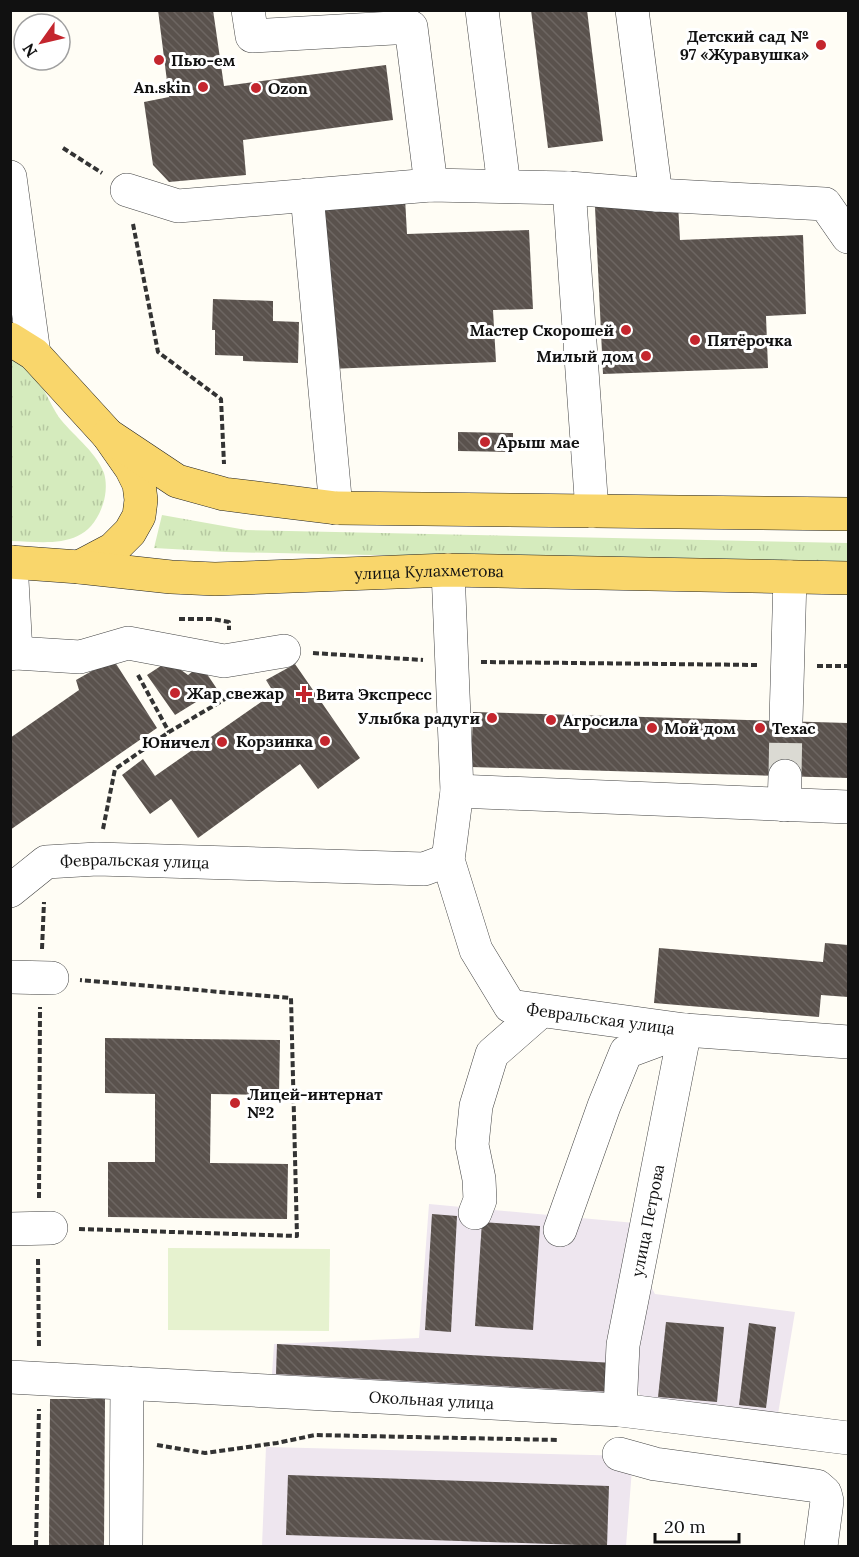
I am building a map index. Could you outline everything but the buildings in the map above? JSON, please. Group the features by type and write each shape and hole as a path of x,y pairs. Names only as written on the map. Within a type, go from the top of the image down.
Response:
{"main road":[{"path":"22,347 108,435 139,484 140,516 130,532 113,549 79,567"},
{"path":"108,435 177,481 224,494 336,508 849,514"},
{"name":"улица Кулахметова","path":"11,562 215,579 448,570 849,578"}],"street":[{"path":"248,10 252,36 411,27 431,185"},
{"path":"482,10 504,186"},
{"path":"632,10 656,195"},
{"path":"10,177 22,347"},
{"path":"127,190 178,207 431,185 569,188 825,204 849,237"},
{"path":"569,188 592,511"},
{"path":"307,195 336,508"},
{"path":"11,562 13,653 80,657 128,643 224,661 284,651"},
{"name":"Февральская улица","path":"448,570 457,791 448,860 476,950 510,1006 685,1030 849,1042"},
{"path":"786,721 790,577"},
{"path":"457,791 784,790 849,807"},
{"name":"Февральская улица","path":"10,891 46,862 97,859 424,868 448,860"},
{"path":"10,977 52,978"},
{"path":"475,1213 480,1200 479,1179 472,1145 476,1107 492,1054 541,1011"},
{"path":"560,1230 604,1106 626,1052 685,1030"},
{"name":"улица Петрова","path":"620,1410 623,1345 685,1030"},
{"path":"10,1229 51,1228"},
{"name":"Окольная улица","path":"10,1377 620,1410 849,1438"},
{"path":"126,1546 127,1383"},
{"path":"619,1454 655,1464 816,1486 825,1493 827,1501 821,1546"}],"path":[{"path":"63,148 127,190 158,352 221,399 225,468"},
{"path":"128,643 138,676 169,732"},
{"path":"97,859 115,769 169,732 239,690 232,660"},
{"path":"51,1228 297,1236 291,998 52,978"},
{"path":"126,1441 205,1452 315,1436 564,1440"}],"shaded area":[{"path":"429,1204 635,1223 631,1250 655,1294 795,1312 778,1414 645,1406 618,1347 611,1422 270,1404 274,1344 419,1338"},
{"path":"266,1447 633,1456 626,1546 262,1546"}],"green space":[{"path":"10,355 36,377 58,416 95,457 104,473 105,497 96,519 88,529 66,540 11,541"},
{"path":"162,515 246,530 848,543 848,565 226,552 154,548"},
{"path":"168,1248 330,1249 329,1331 168,1330"}],"tunnel":[{"path":"785,776 786,721"}],"place":[{"name":"Детский сад № 97 «Журавушка»","path":"821,45"},
{"name":"Пью-ем","path":"159,60"},
{"name":"An.skin","path":"203,87"},
{"name":"Ozon","path":"256,88"},
{"name":"Мастер Скорошей","path":"626,330"},
{"name":"Пятёрочка","path":"695,340"},
{"name":"Милый дом","path":"646,356"},
{"name":"Арыш мае","path":"485,442"},
{"name":"Жар свежар","path":"175,693"},
{"name":"Вита Экспресс","path":"304,694"},
{"name":"Улыбка радуги","path":"492,718"},
{"name":"Агросила","path":"551,720"},
{"name":"Мой дом","path":"652,728"},
{"name":"Техас","path":"760,728"},
{"name":"Корзинка","path":"325,741"},
{"name":"Юничел","path":"222,742"},
{"name":"Лицей-интернат №2","path":"235,1103"}]}
